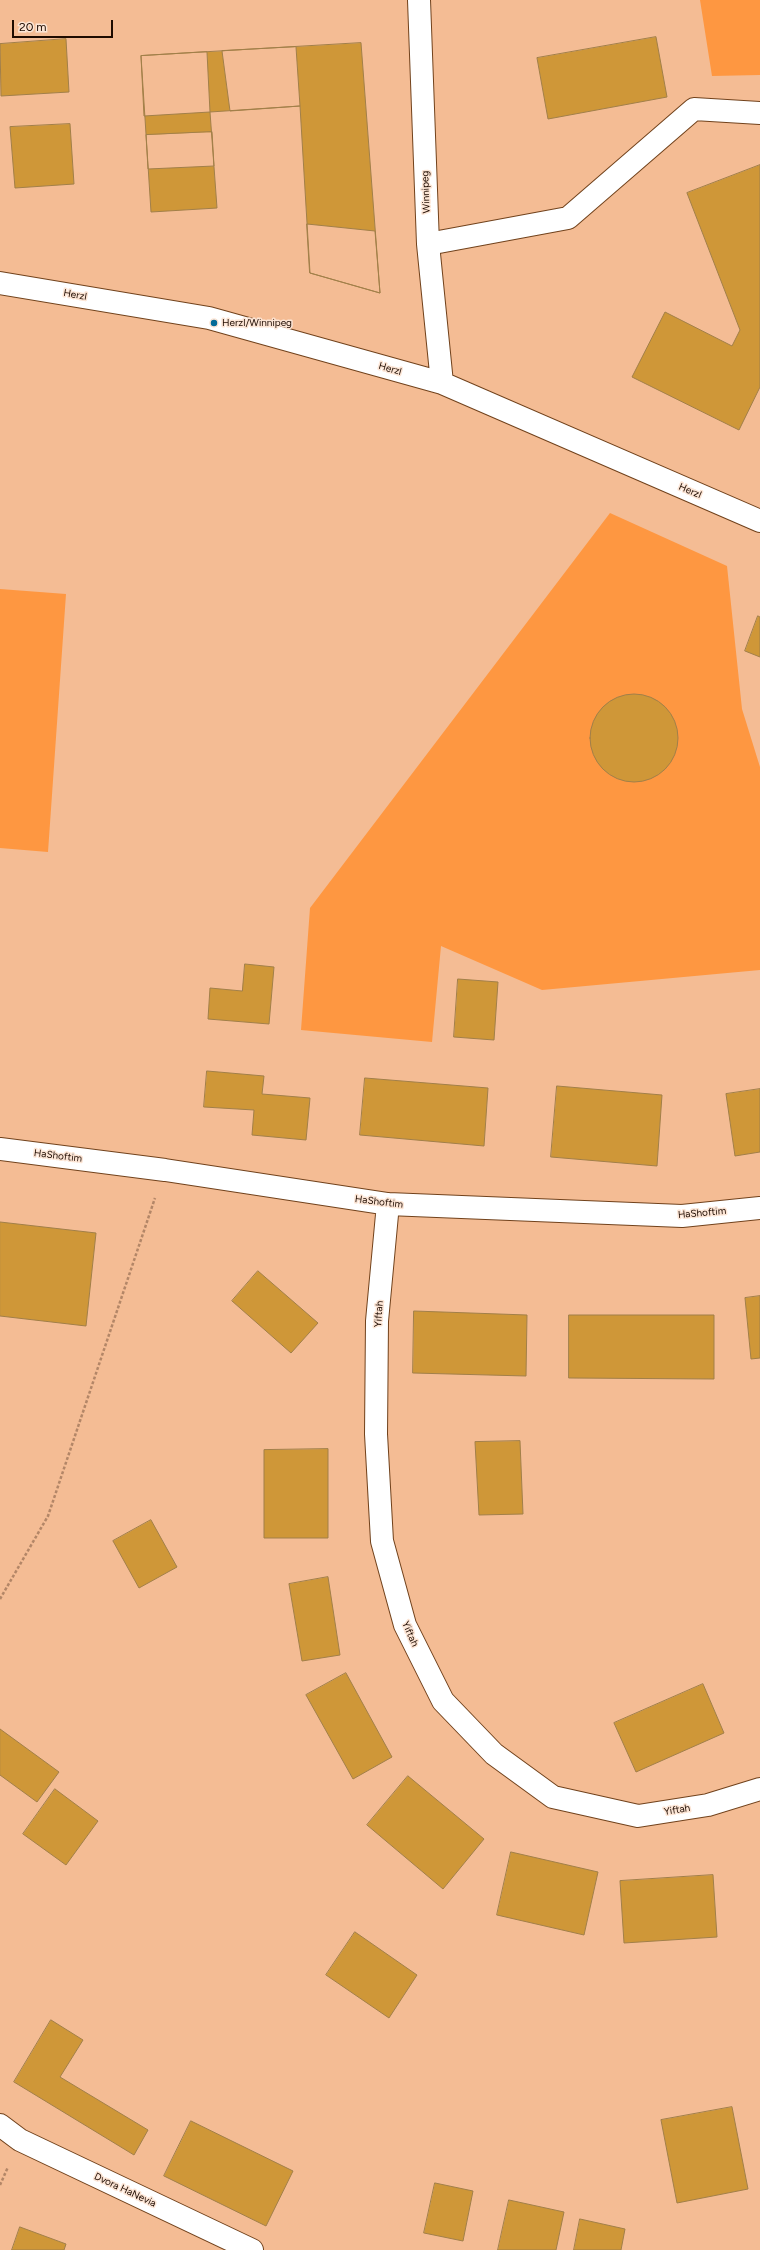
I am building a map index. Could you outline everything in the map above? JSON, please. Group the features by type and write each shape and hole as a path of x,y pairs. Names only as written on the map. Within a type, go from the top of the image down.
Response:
{"street":[{"name":"Winnipeg","path":"419,0 428,244 442,383"},
{"path":"428,244 568,218 694,109 760,113"},
{"name":"Herzl","path":"0,283 209,318 442,383 760,521"},
{"name":"HaShoftim","path":"0,1149 165,1170 388,1204 682,1216 760,1208"},
{"name":"Yiftah","path":"388,1204 378,1321 376,1434 382,1541 405,1625 443,1701 494,1754 553,1797 638,1816 708,1805 760,1789"},
{"name":"Dvora HaNevia","path":"0,2125 20,2140 252,2250"}],"path":[{"path":"0,1599 48,1516 165,1170"}],"shaded area":[{"path":"700,0 760,0 760,75 712,76"},
{"path":"610,513 727,566 742,709 760,767 760,970 542,990 441,946 432,1042 301,1030 310,908"},
{"path":"0,589 66,594 48,852 0,848"}],"building":[{"path":"656,37 667,97 548,119 537,58"},
{"path":"66,39 69,92 1,96 0,44"},
{"path":"361,43 380,293 310,273 300,106 210,112 217,208 151,212 141,56"},
{"path":"296,47 300,106 230,111 222,51"},
{"path":"207,52 210,112 144,116 141,56"},
{"path":"70,124 74,184 15,188 10,127"},
{"path":"212,132 214,166 148,169 146,135"},
{"path":"760,165 760,387 739,430 632,377 665,312 732,346 740,330 687,193"},
{"path":"307,224 375,231 380,293 310,273"},
{"path":"758,616 760,617 760,657 745,651"},
{"path":"634,694 651,697 659,701 671,713 675,721 678,738 675,755 671,763 659,775 651,779 634,782 617,779 609,775 597,763 593,755 590,738 593,721 597,713 609,701 617,697"},
{"path":"245,964 274,967 269,1024 208,1019 210,988 242,991"},
{"path":"458,979 498,982 494,1040 454,1037"},
{"path":"207,1071 264,1076 262,1094 310,1098 306,1140 252,1135 254,1110 204,1107"},
{"path":"365,1078 488,1088 484,1146 360,1135"},
{"path":"557,1086 662,1095 657,1166 551,1157"},
{"path":"760,1089 760,1152 735,1156 726,1094"},
{"path":"0,1222 96,1233 86,1326 0,1316"},
{"path":"258,1271 318,1323 291,1353 232,1301"},
{"path":"760,1296 760,1358 751,1359 745,1298"},
{"path":"414,1311 527,1315 526,1376 413,1373"},
{"path":"569,1315 714,1315 714,1379 569,1378"},
{"path":"520,1441 523,1514 479,1515 475,1442"},
{"path":"328,1449 328,1538 264,1538 264,1450"},
{"path":"151,1520 177,1567 139,1588 113,1541"},
{"path":"328,1577 340,1655 302,1661 289,1584"},
{"path":"346,1673 392,1757 353,1779 306,1695"},
{"path":"703,1684 724,1733 636,1772 614,1723"},
{"path":"0,1729 59,1772 37,1802 0,1775"},
{"path":"408,1776 484,1839 443,1889 367,1825"},
{"path":"55,1789 98,1821 66,1865 23,1834"},
{"path":"511,1852 598,1872 584,1935 497,1915"},
{"path":"713,1875 717,1937 624,1943 620,1881"},
{"path":"355,1932 417,1975 389,2018 326,1975"},
{"path":"51,2020 83,2040 60,2077 148,2130 134,2155 14,2082"},
{"path":"732,2107 748,2189 677,2203 661,2120"},
{"path":"191,2121 293,2171 266,2226 164,2176"},
{"path":"435,2183 473,2191 463,2241 424,2233"},
{"path":"509,2200 564,2212 556,2250 498,2250"},
{"path":"580,2219 625,2229 621,2250 574,2250"},
{"path":"20,2227 66,2244 64,2250 12,2250"}],"place":[{"name":"Herzl/Winnipeg","path":"214,323"}]}
